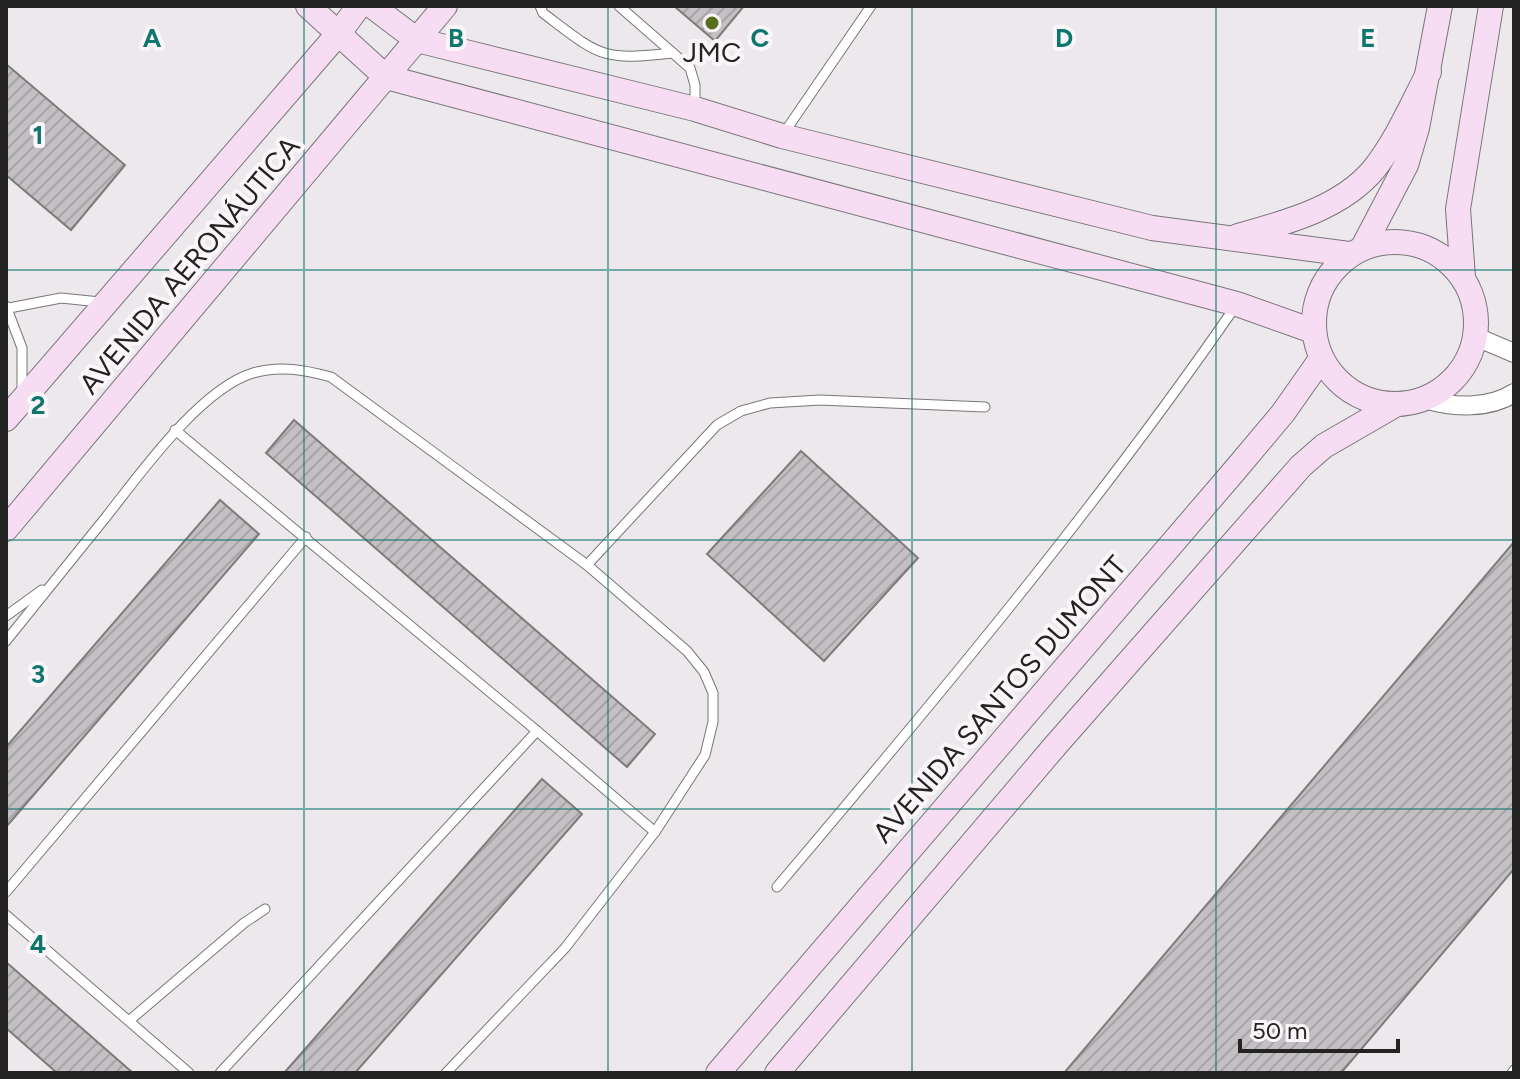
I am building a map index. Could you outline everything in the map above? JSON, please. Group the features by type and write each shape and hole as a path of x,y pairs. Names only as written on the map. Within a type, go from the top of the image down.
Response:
{"main road":[{"path":"308,6 386,77 1237,304 1313,331"},
{"name":"AVENIDA AERONÁUTICA","path":"6,419 359,6"},
{"path":"372,6 417,40 695,109 782,136 1152,228 1273,246 1356,251 1385,241 1407,242 1429,248 1448,260 1463,277 1472,296 1476,317 1474,336 1464,366 1447,386 1425,399 1395,405 1324,446 1301,466 1055,746 777,1073"},
{"name":"AVENIDA AERONÁUTICA","path":"6,529 445,6"},
{"path":"1395,405 1365,399 1340,384 1321,359 1313,331 1316,301 1328,275 1356,251 1406,165 1429,72 1440,6"},
{"path":"1463,277 1458,209 1491,6"},
{"path":"1230,238 1296,218 1358,185 1385,153 1429,72"},
{"name":"AVENIDA SANTOS DUMONT","path":"718,1073 1226,481 1283,413 1321,359"}],"street":[{"path":"1474,336 1514,353"},
{"path":"1425,399 1444,405 1510,399"}],"lane":[{"path":"540,6 543,13 594,51 626,58 673,53"},
{"path":"619,6 690,68 694,76 695,109"},
{"path":"782,136 871,6"},
{"path":"23,400 22,348 8,307 61,298 106,303"},
{"path":"777,887 969,661 1165,409 1237,304"},
{"path":"6,641 175,430 224,388 251,373 304,369 331,377 587,565 687,651 704,672 713,693 713,722 705,755 655,832 565,948 446,1073"},
{"path":"587,565 717,425 741,411 770,403 820,400 985,407"},
{"path":"175,430 655,832"},
{"path":"6,892 306,537"},
{"path":"6,616 54,581"},
{"path":"220,1073 537,731"},
{"path":"130,1020 244,923 265,909"},
{"path":"6,915 189,1073"}],"building":[{"name":"JMC","path":"674,6 744,6 715,41"},
{"path":"6,64 125,165 71,230 6,175"},
{"path":"294,420 655,734 627,767 266,453"},
{"path":"801,451 918,558 824,661 707,554"},
{"path":"220,500 259,534 6,827 6,747"},
{"path":"1514,542 1514,869 1341,1073 1064,1073"},
{"path":"542,779 582,814 355,1073 284,1073"},
{"path":"6,962 133,1073 57,1073 6,1028"}],"place":[{"name":"JMC","path":"712,23"}]}
